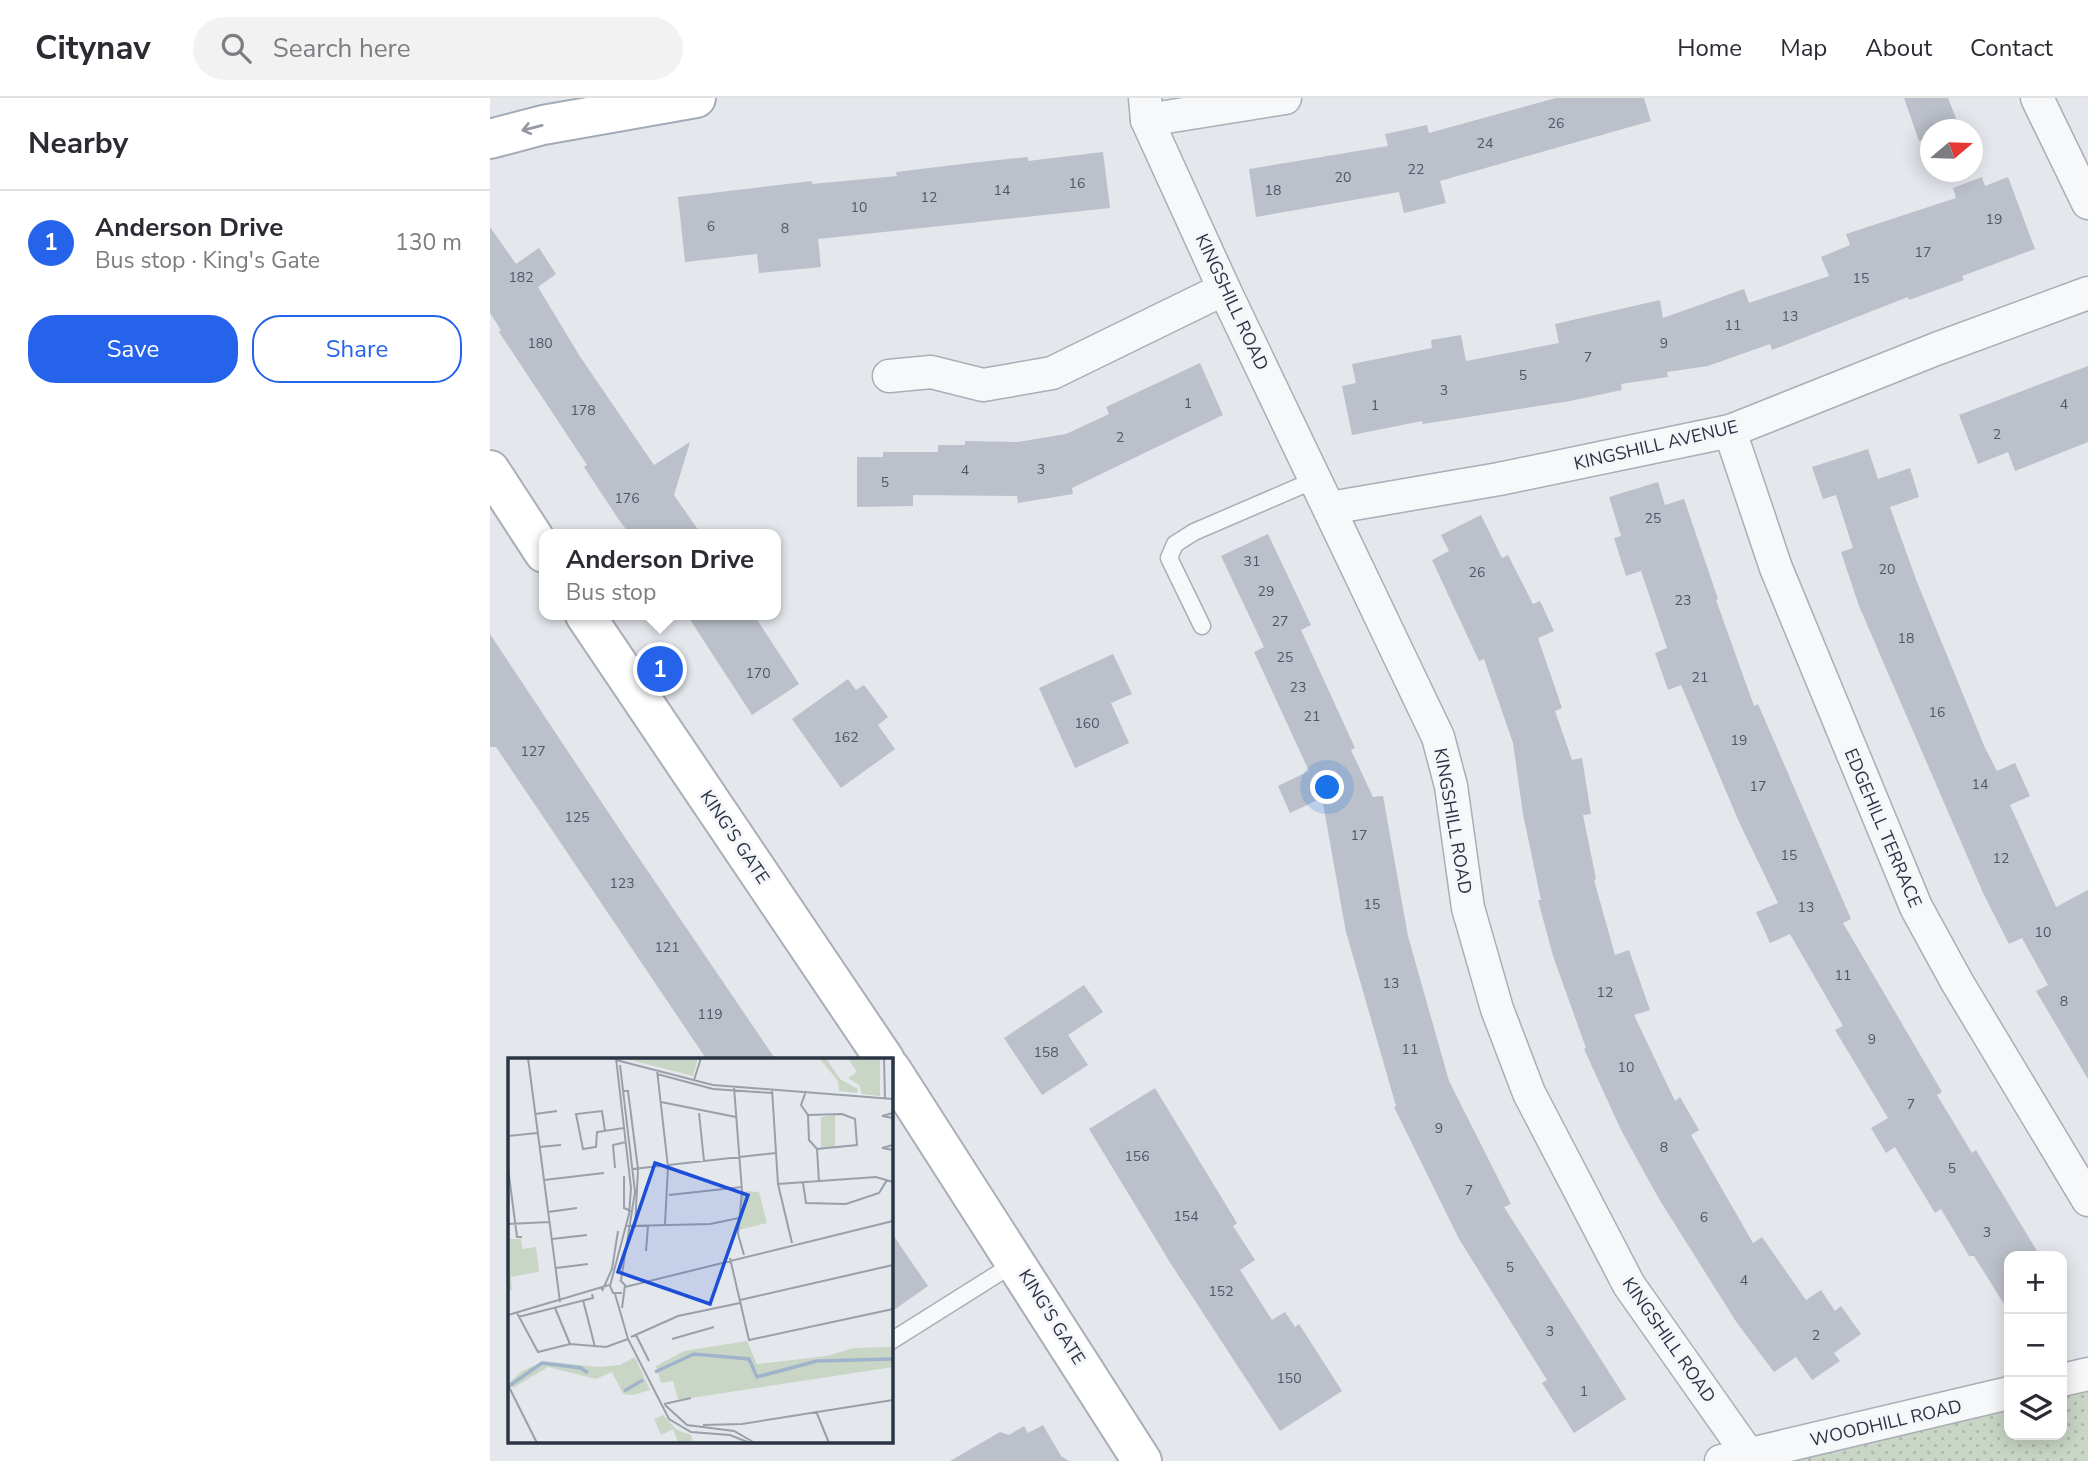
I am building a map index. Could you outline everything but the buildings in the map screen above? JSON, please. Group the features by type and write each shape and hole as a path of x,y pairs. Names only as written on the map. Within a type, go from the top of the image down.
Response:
{"street":[{"path":"490,139 543,125 696,98"},
{"path":"1146,109 1285,98"},
{"path":"2037,98 2088,203"},
{"name":"KINGSHILL ROAD","path":"1146,109 1224,289 1438,737 1451,786 1468,908 1497,1009 1529,1093 1629,1284 1735,1458"},
{"path":"889,376 931,372 983,386 1052,373 1224,289"},
{"name":"KINGSHILL AVENUE","path":"1330,508 1499,479 1730,431 1936,349 2088,293"},
{"name":"EDGEHILL TERRACE","path":"1730,431 1776,568 1829,703 1916,907 2088,1200"},
{"path":"490,470 539,545"},
{"name":"KING'S GATE","path":"588,620 884,1058"},
{"name":"KING'S GATE","path":"892,1071 1142,1461"},
{"path":"2067,1379 2088,1374"},
{"name":"WOODHILL ROAD","path":"1735,1458 2004,1394"}],"lane":[{"path":"1202,626 1169,558 1175,544 1194,532 1317,479"},
{"path":"892,1340 1017,1262"}],"green space":[{"path":"2088,1374 2088,1461 1721,1461 2004,1394 2004,1440 2067,1440 2067,1379"}],"place":[{"name":"Anderson Drive","path":"660,669"}]}
